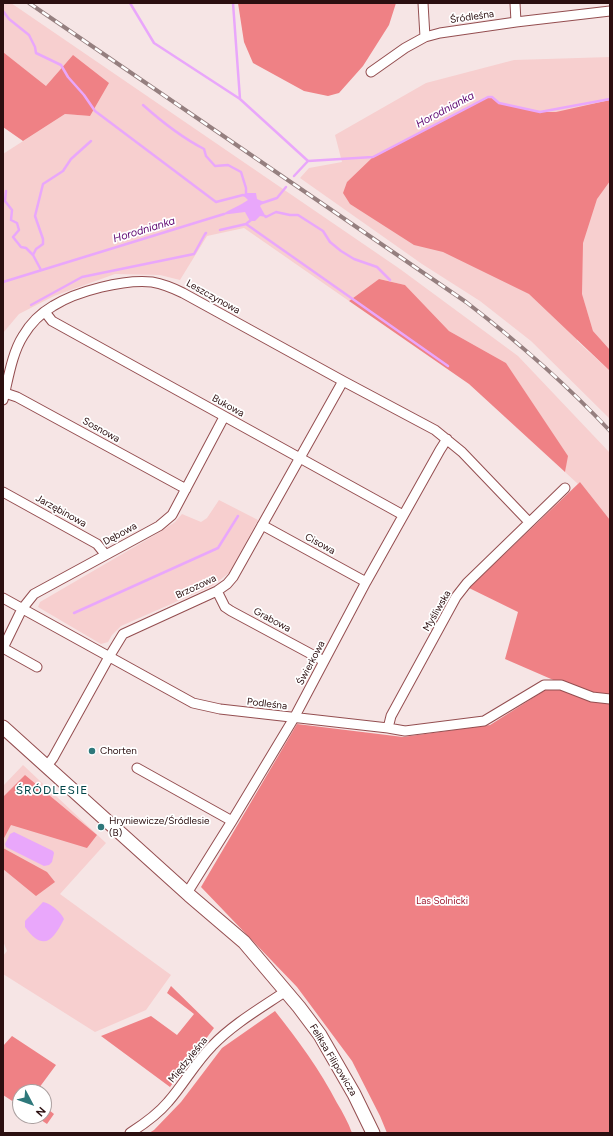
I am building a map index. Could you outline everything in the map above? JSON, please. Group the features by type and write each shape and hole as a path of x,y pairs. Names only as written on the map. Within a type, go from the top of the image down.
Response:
{"street":[{"path":"423,3 424,37"},
{"path":"515,3 516,22"},
{"name":"Śródleśna","path":"371,72 405,48 424,37 440,32 610,12"},
{"name":"Leszczynowa","path":"4,396 15,354 22,337 44,312 74,296 111,285 128,282 152,282 168,286 183,293 435,430 447,439"},
{"name":"Bukowa","path":"44,312 52,321 403,515"},
{"name":"Brzozowa","path":"46,767 54,758 123,634 217,591 227,584 233,577 343,381"},
{"name":"Sosnowa","path":"4,396 17,396 186,489"},
{"name":"Dębowa","path":"37,667 3,648 22,609 34,594 105,554 159,526 172,515 224,417"},
{"path":"447,439 462,452 529,522"},
{"name":"Świerkowa","path":"188,893 294,718 366,582 447,439"},
{"name":"Myśliwska","path":"388,728 391,716 456,597 467,583 565,488"},
{"name":"Jarzębinowa","path":"3,492 97,544 105,554"},
{"name":"Cisowa","path":"262,525 366,582"},
{"name":"Grabowa","path":"217,591 225,606 231,611 324,661"},
{"name":"Podleśna","path":"3,598 193,703 220,709 405,731 484,721 544,685 561,685 592,697 610,699"},
{"name":"Feliksa Filipowicza","path":"3,727 46,767 238,936 300,1007 324,1041 354,1094 373,1133"},
{"path":"137,768 232,821"},
{"name":"Międzyleśna","path":"130,1133 155,1115 167,1103 199,1061 229,1030 286,991"}],"shaded area":[{"path":"3,3 11,3 400,269 518,356 610,453 610,520 580,482 578,484 565,472 567,456 506,363 449,331 405,285 379,279 349,301 244,228 207,236 180,280 160,275 115,274 54,296 19,314 3,333 3,154 65,114 90,116 46,86 3,52"},
{"path":"610,57 610,350 593,331 582,295 577,341 610,371 610,419 531,341 480,301 422,264 300,178 309,168 342,162 335,135 426,83 514,60"},
{"path":"246,193 256,193 257,199 264,202 260,206 266,217 260,216 255,221 250,221 245,212 221,215 248,200 243,195"},
{"path":"219,500 258,520 229,573 212,586 121,626 112,635 108,642 101,644 38,607 40,602 160,532 175,522 182,514 201,522 207,518"},
{"path":"23,765 106,843 60,894 171,975 146,1010 95,1032 3,974 3,956 7,951 3,941 3,786"},
{"path":"14,832 53,851 52,862 49,865 44,866 6,847 5,844 10,834"},
{"path":"43,902 55,908 64,919 56,933 47,941 37,939 31,935 25,927 25,921"}],"green space":[{"path":"238,3 396,3 389,25 363,66 339,93 328,96 304,91 253,63 244,42"},
{"path":"3,52 46,86 73,55 109,83 90,116 65,114 23,141 3,127"},
{"path":"488,97 492,97 499,103 540,112 556,112 610,100 610,181 597,199 583,243 582,294 593,331 610,350 610,371 529,294 443,252 414,245 350,204 343,193 347,182 373,157"},
{"path":"379,279 405,285 449,331 506,363 568,456 565,472 469,384 349,301"},
{"name":"Las Solnicki","path":"580,482 610,520 610,1133 387,1133 352,1061 297,987 201,887 297,724 403,737 490,725 558,682 505,659 518,612 469,588"},
{"path":"25,775 97,835 87,848 11,825 3,840 3,797"},
{"path":"3,848 47,872 55,882 36,896 3,869"},
{"path":"171,986 214,1028 170,1087 101,1036 151,1016 177,1035 194,1014 167,993"},
{"path":"275,1011 316,1067 352,1133 149,1133 154,1130 181,1102 222,1048"},
{"path":"12,1036 56,1065 42,1084 12,1084 12,1101 3,1095 3,1046"}],"waterway":[{"path":"130,3 154,43 240,99"},
{"path":"233,3 240,99 308,161"},
{"path":"3,11 9,19 29,35 35,47 36,53 61,65 68,77 84,95 95,111 216,202 243,195 247,196"},
{"name":"Horodnianka","path":"294,176 308,161 373,157 488,97 492,97 499,103 540,112 610,99"},
{"path":"143,105 172,129 204,149 206,156 215,166 228,165 241,172 246,188 246,196"},
{"path":"41,270 33,255 36,249 43,244 43,239 35,216 43,184 63,171 71,159 91,141"},
{"name":"Horodnianka","path":"262,203 277,198 286,187"},
{"path":"6,191 5,201 12,210 11,220 17,223 19,230 13,237 21,247 26,248 33,255"},
{"path":"265,216 266,217 276,212 298,215 323,231 330,242 341,251 354,259 377,267 390,280"},
{"name":"Horodnianka","path":"3,282 224,214"},
{"path":"220,230 246,224 251,220"},
{"path":"246,224 448,366"},
{"path":"31,305 82,277 194,254 206,233"},
{"path":"74,613 218,548 238,516"}],"railway":[{"path":"29,3 466,302 541,364 610,431"}],"place":[{"name":"Chorten","path":"92,751"},
{"name":"Hryniewicze/Śródlesie (B)","path":"101,827"}],"district":[{"name":"ŚRÓDLESIE","path":"52,790"}]}
